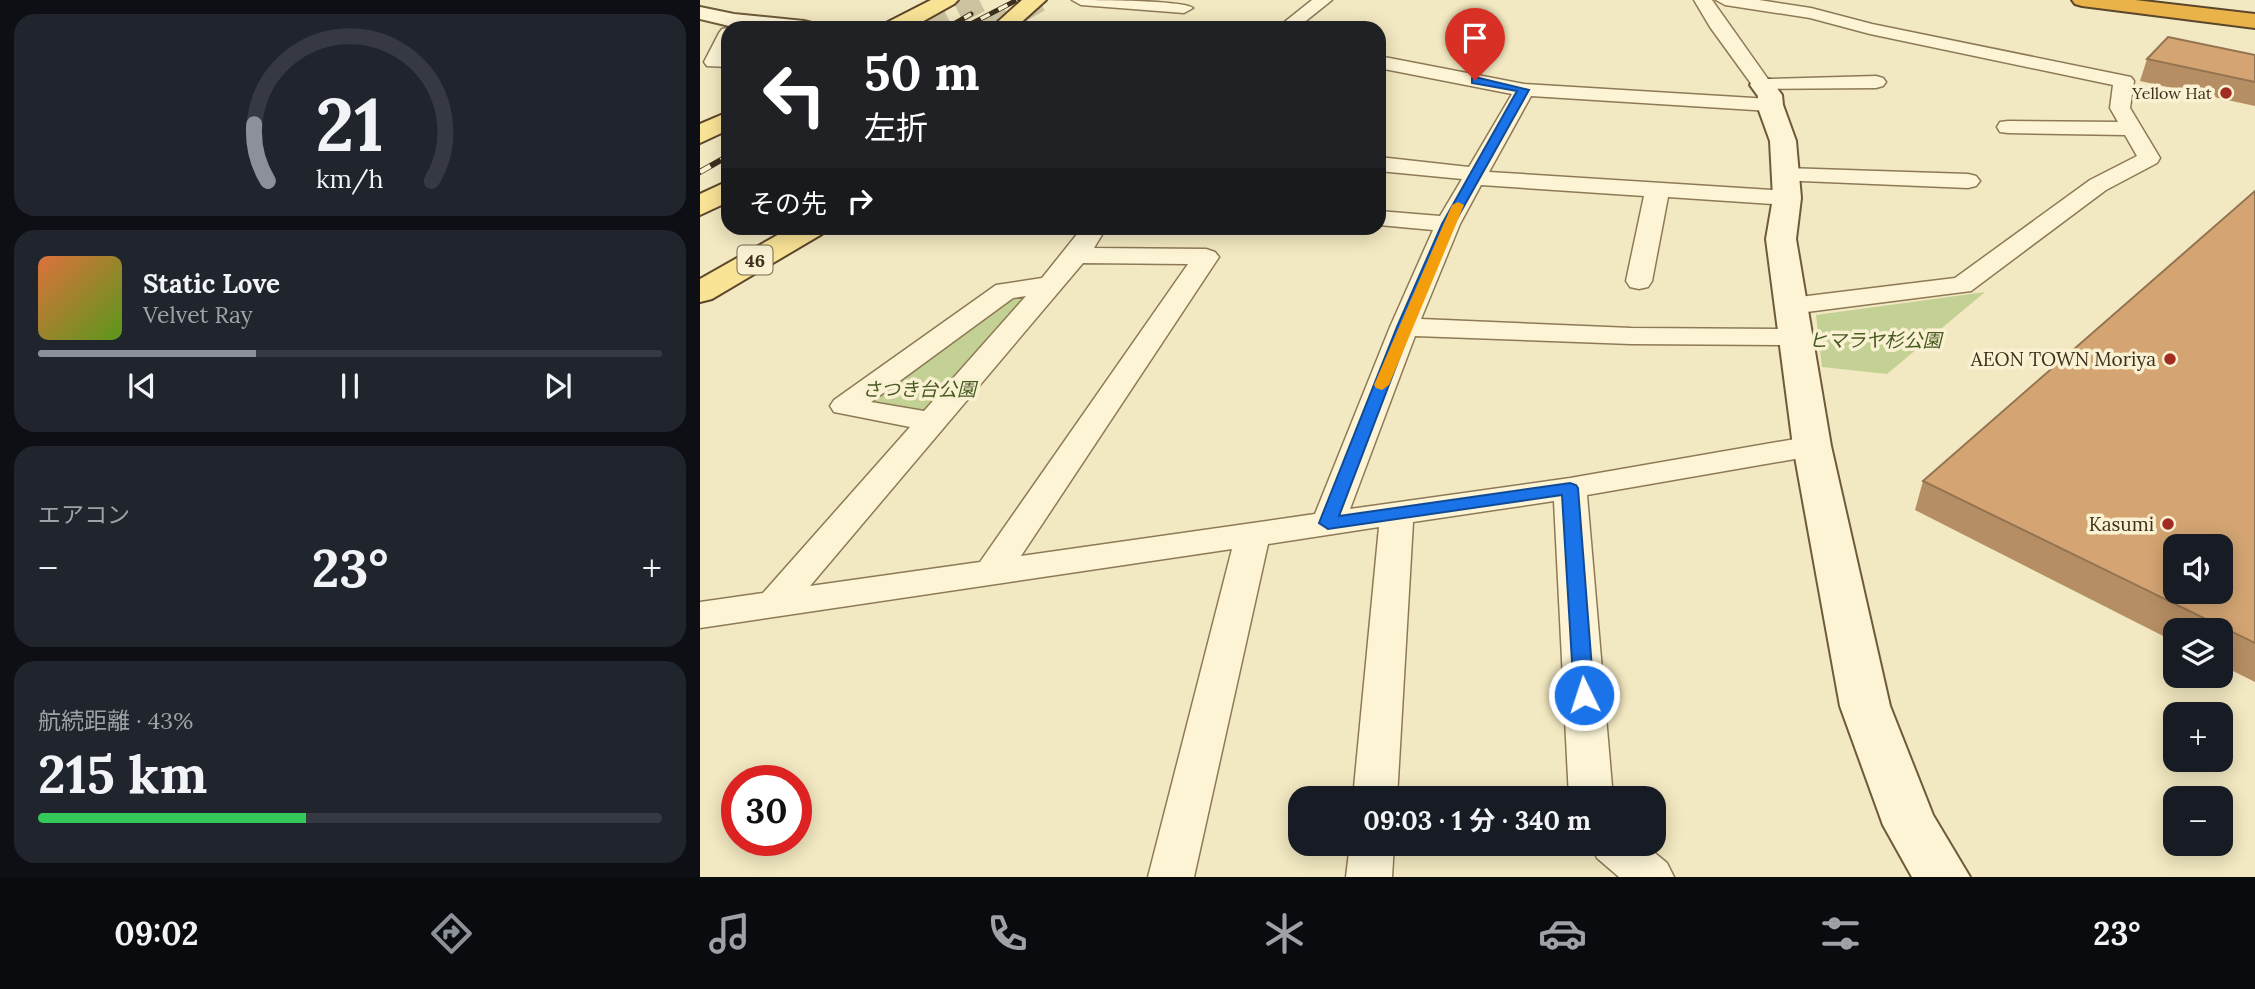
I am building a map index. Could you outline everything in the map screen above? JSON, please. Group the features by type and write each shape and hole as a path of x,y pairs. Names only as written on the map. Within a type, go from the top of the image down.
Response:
{"highway":[{"path":"2082,0 2151,2 2255,13"},
{"path":"2151,2 2255,21"}],"main road":[{"path":"907,21 947,0"},
{"path":"1010,21 1035,0"},
{"path":"700,135 721,124"},
{"path":"700,149 721,138"},
{"path":"700,190 721,178"},
{"path":"700,206 721,194"},
{"name":"46","path":"700,292 799,235"}],"street":[{"path":"1081,0 1188,4"},
{"path":"1295,21 1323,0"},
{"path":"1703,0 1766,95 1783,141 1786,186 1781,239 1793,322 1812,446 1865,706 1910,825 1942,877"},
{"path":"1404,327 1631,336 1793,322 1962,285 2098,185 2149,158 2120,108 2124,81 1870,29 1811,13 1726,0"},
{"path":"1170,21 1188,4"},
{"path":"700,13 721,22"},
{"path":"721,48 714,62 721,62"},
{"path":"1386,63 1524,90 1766,95 1876,82"},
{"path":"1328,523 1404,327 1448,224 1524,90"},
{"path":"2008,127 2132,129"},
{"path":"1386,165 1474,176 1657,191 1968,181"},
{"path":"1639,281 1657,191"},
{"path":"1386,219 1448,224"},
{"path":"774,604 1076,255 1089,235"},
{"path":"992,572 1206,257 1076,255"},
{"path":"932,422 845,406 1006,291 1050,285"},
{"path":"700,615 1570,488 1812,446"},
{"path":"1570,488 1590,786"},
{"path":"1376,786 1398,513"},
{"path":"1171,877 1253,534"},
{"path":"1369,877 1370,856"},
{"path":"1627,856 1651,877"}],"green space":[{"name":"さつき台公園","path":"1050,285 932,422 845,406 1005,291"},
{"name":"ヒマラヤ杉公園","path":"1985,292 1887,374 1822,367 1816,315"}],"building":[{"path":"2168,37 2255,55 2255,82 2147,59"},
{"name":"AEON TOWN Moriya","path":"2255,191 2255,643 2233,632 2233,618 2204,618 2175,604 2233,604 2233,534 2163,534 2163,598 1923,481"}],"tunnel":[{"path":"940,21 980,0"},
{"path":"1001,21 1039,0"}],"railway":[{"path":"976,21 1017,0"},
{"path":"959,21 971,14"},
{"path":"700,172 721,160"}],"slow traffic":[{"path":"1382,385 1404,327 1458,205"}],"place":[{"name":"Yellow Hat","path":"2226,93"},
{"name":"AEON TOWN Moriya","path":"2170,359"},
{"name":"Kasumi","path":"2168,524"}],"route":[{"path":"1475,80 1524,90 1448,224 1404,327 1328,523 1570,488 1584,695"}]}
